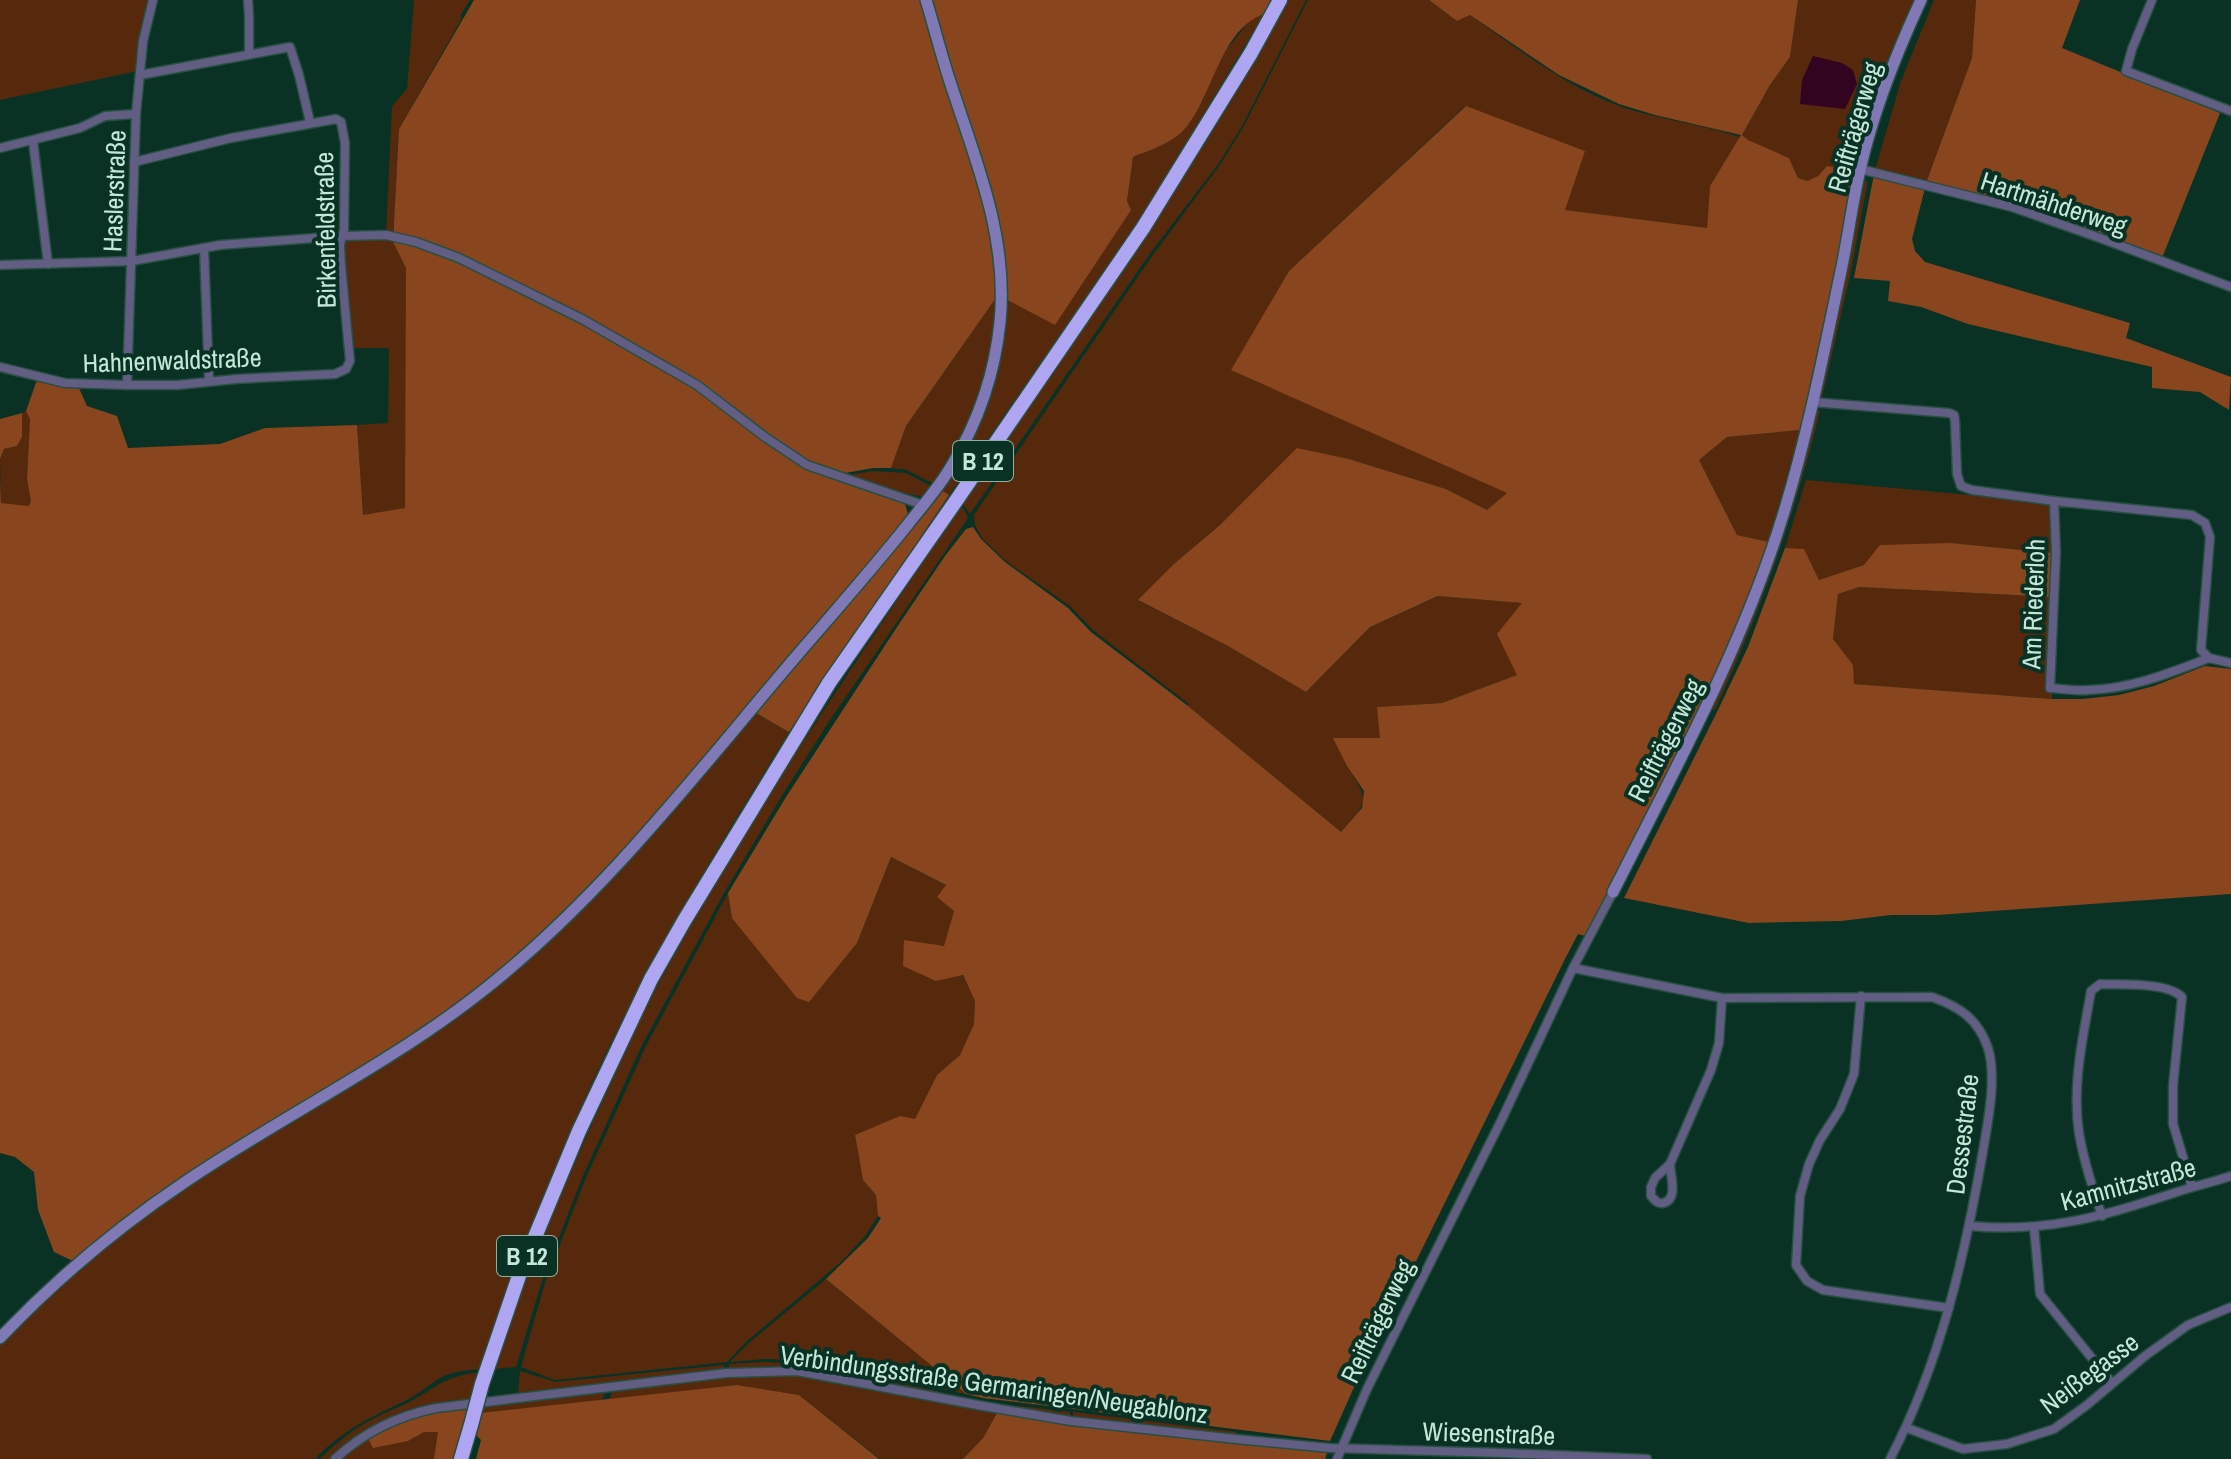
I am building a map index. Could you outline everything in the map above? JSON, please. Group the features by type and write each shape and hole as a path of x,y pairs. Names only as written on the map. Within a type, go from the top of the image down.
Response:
{"highway":[{"name":"B 12","path":"461,1459 482,1384 520,1273 579,1131 651,979 829,683 1143,228 1251,53 1280,0"}],"main road":[{"path":"0,1338 33,1303 153,1205 443,1020 537,946 636,844 887,551 939,485 977,417 989,381 1001,296 998,240 988,196 926,0"},
{"name":"Reifträgerweg","path":"1613,892 1736,644 1784,511 1812,402 1860,169 1880,103 1921,0"}],"street":[{"name":"Haslerstraße","path":"127,385 136,114 143,41 153,0"},
{"path":"248,0 249,53"},
{"path":"2152,0 2126,71 2231,111"},
{"path":"134,162 310,122 290,47 140,75"},
{"path":"0,148 80,128 105,116 136,114"},
{"name":"Birkenfeldstraße","path":"310,122 336,119 341,122 345,143 341,265 350,361 346,369"},
{"path":"33,141 48,264"},
{"name":"Hartmähderweg","path":"1860,169 2012,207 2231,287"},
{"path":"0,265 132,261 204,248 342,236 386,235 416,242 459,258 582,319 697,385 807,465 923,505"},
{"path":"204,248 209,381"},
{"name":"Hahnenwaldstraße","path":"0,367 65,383 127,385 178,385 335,374 346,369"},
{"name":"Am Riederloh","path":"1812,402 1954,415 1957,474 1961,486 1972,490 2192,515 2205,523 2210,537 2201,650 2209,658 2151,680 2121,687 2087,691 2050,688 2056,552 2054,501"},
{"path":"2209,658 2231,663"},
{"name":"Reifträgerweg","path":"1337,1459 1367,1389 1613,892"},
{"name":"Dessestraße","path":"1573,968 1722,998 1932,997 1963,1010 1977,1026 1988,1049 1992,1076 1986,1134 1970,1226 1949,1308 1907,1428 1890,1459"},
{"path":"2102,1216 2088,1173 2079,1130 2077,1095 2079,1060 2091,991 2100,984 2175,990 2182,997 2173,1086 2173,1124 2192,1187"},
{"path":"1861,996 1852,1082 1809,1164 1800,1196 1796,1265 1807,1281 1823,1290 1949,1308"},
{"path":"1670,1164 1711,1070 1719,1043 1722,998"},
{"name":"Kamnitzstraße","path":"1970,1226 2065,1224 2102,1216 2231,1176"},
{"name":"Kamnitzstraße","path":"2034,1227 2040,1294 2112,1383"},
{"name":"Neißegasse","path":"1907,1428 1963,1449 2007,1444 2054,1429 2188,1325 2231,1307"},
{"name":"Verbindungsstraße Germaringen/Neugablonz","path":"335,1459 385,1423 426,1410 727,1373 797,1371 1071,1421 1330,1448"},
{"name":"Wiesenstraße","path":"1330,1448 1647,1459"},
{"path":"1962,1459 1963,1449"}],"shaded area":[{"path":"0,0 151,0 138,71 0,100"},
{"path":"414,0 470,0 399,129 393,242 406,268 406,508 363,516 357,425 388,423 389,348 349,348 342,236 386,234 392,106 407,89"},
{"path":"474,0 1272,0 1264,14 1249,22 1227,48 1196,112 1182,132 1133,157 1127,201 1131,210 1055,325 998,295 906,426 891,468 840,474 904,501 909,517 577,904 474,993 75,1262 54,1252 38,1210 34,1172 15,1157 0,1153 0,479 1,503 28,506 31,502 27,479 30,419 26,411 38,377 78,386 87,406 117,416 128,448 220,444 265,428 357,425 363,515 405,508 406,268 393,242 399,129"},
{"path":"1289,0 1306,0 1242,126 1219,163 1151,252 970,514 963,504 1173,193"},
{"path":"1308,0 1429,0 1457,21 1470,15 1543,66 1601,99 1740,137 1710,186 1707,229 1564,210 1465,106 1289,271 1232,370 1508,493 1487,510 1446,489 1349,459 1297,449 1220,525 1175,563 1139,601 1228,646 1306,692 1370,627 1439,596 1522,603 1517,675 1442,703 1378,707 1381,738 1347,766 1360,787 1363,801 1357,814 1341,832 1189,704 1093,630 1070,606 1006,561 982,538 974,515 1153,255 1220,165 1244,126"},
{"path":"1429,0 1798,0 1790,57 1742,135 1789,158 1798,178 1807,181 1818,176 1827,166 1854,170 1836,270 1800,430 1727,437 1699,460 1737,535 1769,542 1731,642 1668,777 1585,936 1578,934 1566,957 1330,1441 966,1394 826,1279 868,1238 881,1218 878,1216 876,1195 863,1180 855,1135 900,1116 915,1119 937,1075 960,1055 974,1024 975,1001 963,975 936,981 903,966 904,940 944,946 954,911 937,897 946,885 891,857 857,943 809,1002 797,998 732,918 728,893 786,797 899,624 945,556 966,529 973,527 1005,562 1068,608 1091,632 1188,706 1341,832 1362,808 1364,791 1333,738 1380,738 1377,707 1442,703 1517,675 1497,634 1522,603 1438,596 1370,627 1306,692 1228,646 1138,600 1220,525 1297,448 1349,459 1446,489 1487,510 1507,493 1231,370 1289,271 1466,106 1585,151 1565,210 1707,228 1710,186 1741,135 1619,104 1559,75 1470,15 1457,21"},
{"path":"1798,0 1914,0 1854,170 1827,166 1818,176 1807,181 1798,178 1789,158 1742,135 1790,57"},
{"path":"1934,0 1976,0 1972,58 1926,183 1875,170 1901,81"},
{"path":"1976,0 2080,0 2062,48 2220,113 2162,258 1926,183 1972,58"},
{"path":"1264,14 1137,224 949,495 943,491 981,419 1006,299 1055,324 1127,201 1133,157 1168,142 1202,102 1222,55 1251,19"},
{"path":"1813,56 1842,63 1853,70 1857,84 1845,109 1800,104 1802,80"},
{"path":"1874,174 1925,188 1912,239 1915,251 1925,262 2130,323 2126,338 2231,377 2229,410 2200,392 2152,388 2152,367 1968,324 1921,307 1888,301 1890,281 1854,278"},
{"path":"1868,180 1850,276 1822,398 1818,398 1863,184"},
{"path":"998,295 994,342 983,389 968,427 936,485 907,470 891,468 906,426"},
{"path":"1816,410 1820,411 1788,525 1747,637 1715,710 1711,708 1741,644 1778,546"},
{"path":"26,411 30,419 27,479 31,502 27,507 1,503 0,459 4,449 17,446 22,437 22,413"},
{"path":"22,413 22,437 17,446 4,449 0,459 0,419"},
{"path":"1800,430 1769,542 1737,535 1699,460 1727,437"},
{"path":"873,471 906,473 933,487 925,497 898,492 848,475"},
{"path":"1806,480 2050,504 2053,553 1951,543 1819,580 1804,550 1785,548"},
{"path":"943,491 949,495 789,732 756,713 929,509"},
{"path":"961,507 968,518 830,720 725,891 641,1047 582,1178 542,1281 516,1367 493,1369 565,1186 660,981 767,799"},
{"path":"1951,543 2053,553 2052,597 1859,587 1838,594 1833,639 1853,665 1854,684 2083,699 2119,695 2154,686 2205,666 2231,669 2231,894 1938,915 1891,915 1841,921 1749,923 1624,898 1748,647 1785,548 1804,549 1819,580 1864,565 1880,545"},
{"path":"1859,587 2052,597 2052,699 1853,684 1833,639 1838,594"},
{"path":"756,713 789,732 672,927 594,1078 536,1219 483,1369 455,1372 440,1378 409,1399 348,1431 315,1459 0,1459 0,1344 36,1307 133,1224 628,858"},
{"path":"891,857 947,886 954,911 945,946 975,1001 974,1024 960,1055 937,1075 915,1119 855,1135 863,1180 876,1195 878,1216 865,1236 841,1262 747,1341 727,1362 555,1380 521,1367 545,1283 585,1180 645,1048 728,893 732,918 857,943"},
{"path":"826,1279 966,1394 800,1360 730,1362"},
{"path":"764,1362 818,1367 989,1402 1070,1412 1070,1417 983,1404 798,1368 729,1369 729,1364"},
{"path":"724,1365 725,1370 518,1394 520,1371 556,1382"},
{"path":"479,1373 470,1401 430,1407 395,1417 362,1434 330,1459 320,1459 367,1422 448,1380"},
{"path":"797,1375 831,1379 997,1413 983,1438 963,1459 880,1459 799,1395 737,1385 607,1400 612,1390 735,1376"},
{"path":"737,1385 799,1395 879,1459 476,1459 481,1440 474,1433 480,1413"},
{"path":"606,1391 601,1401 480,1413 482,1405"},
{"path":"468,1408 453,1459 434,1459 438,1432 424,1432 408,1441 373,1448 368,1438 391,1425 416,1417"},
{"path":"1073,1412 1237,1432 1235,1437 1073,1417"},
{"path":"997,1413 1327,1453 1325,1459 963,1459 983,1438"},
{"path":"424,1432 439,1432 434,1459 339,1459 368,1438 408,1441"}]}
